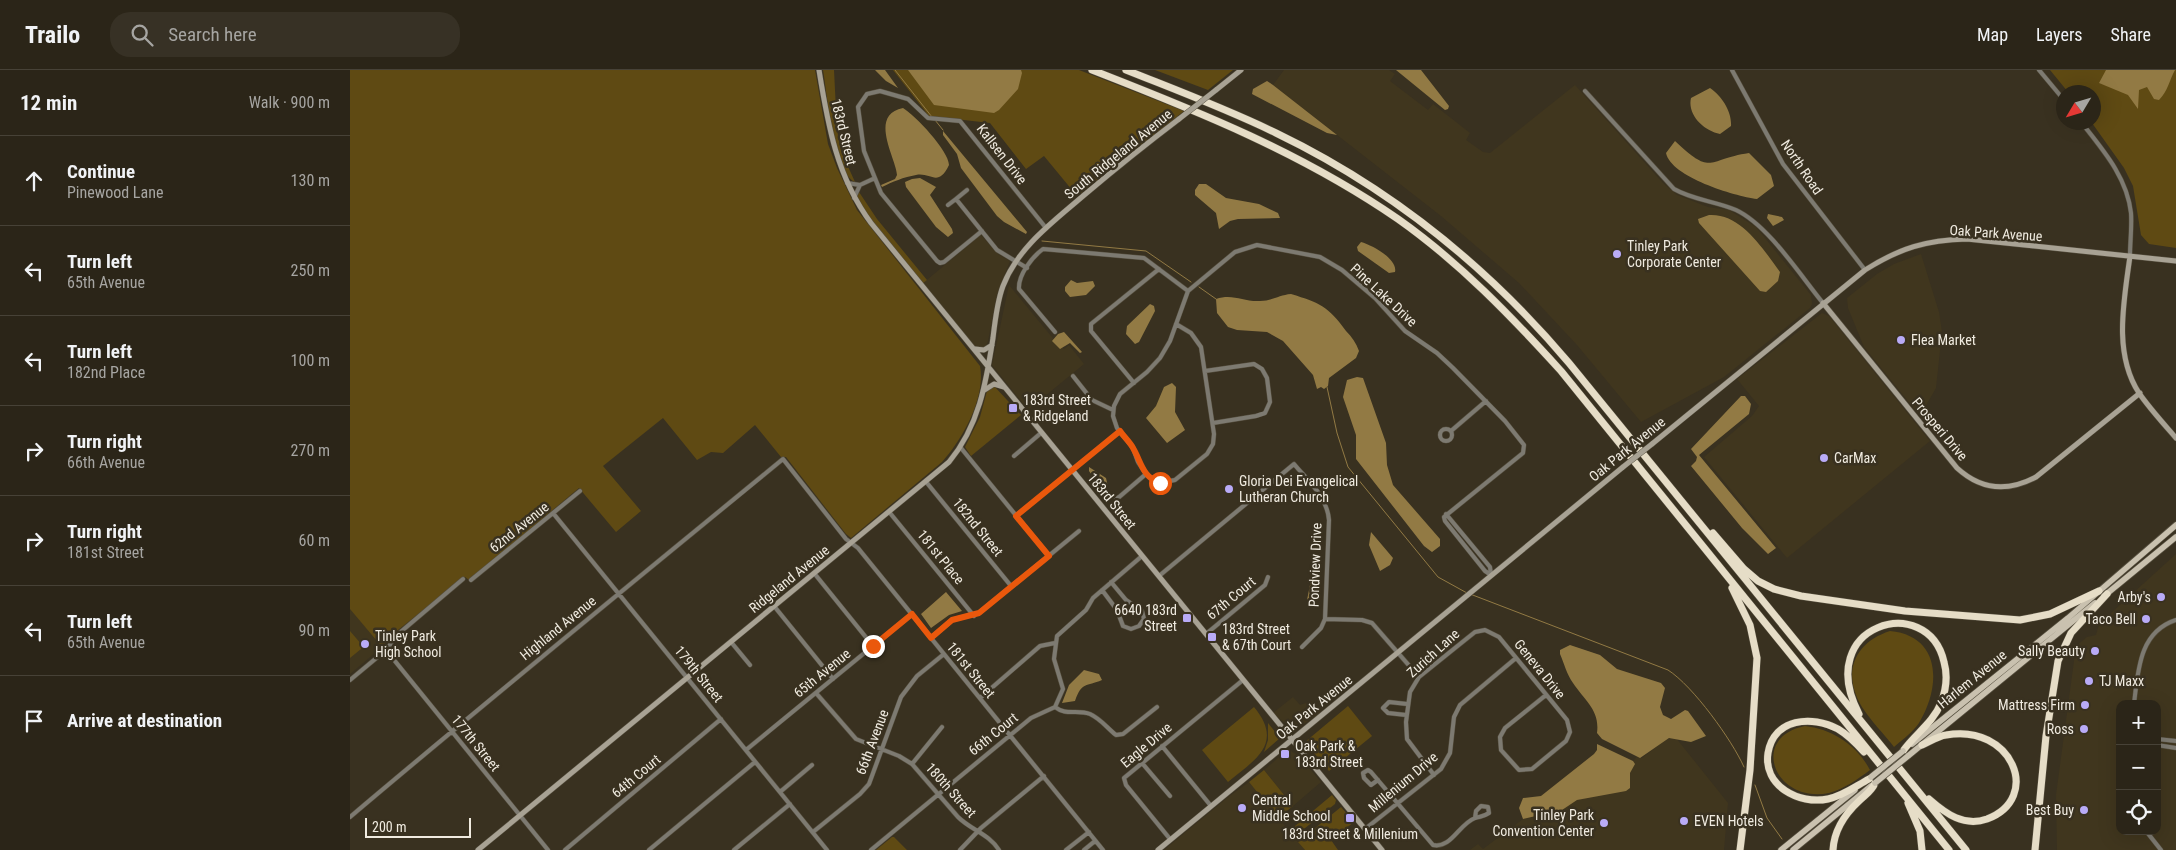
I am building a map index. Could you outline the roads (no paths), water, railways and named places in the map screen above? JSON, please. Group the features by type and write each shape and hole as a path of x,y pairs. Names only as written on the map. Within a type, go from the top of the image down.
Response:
{"highway":[{"path":"1092,70 1231,125 1295,157 1398,220 1492,297 1561,371 1949,850"},
{"path":"1126,70 1210,103 1278,134 1318,155 1406,210 1500,288 1544,334 1966,850"},
{"path":"1646,458 1674,486 1744,569 1766,586 1784,592 1905,611 2020,620 2055,612 2099,591"},
{"path":"1726,577 1750,625 1757,658 1750,770 1740,850"},
{"path":"2035,850 2046,736 2058,661 2071,633 2107,594"},
{"path":"1866,727 1853,702 1847,682 1847,666 1854,648 1866,634 1885,624 1903,624 1924,631 1937,644 1944,658 1945,692 1933,718 1906,754"},
{"path":"1833,850 1841,823 1850,809 1873,788 1872,780 1831,798 1811,800 1799,798 1786,792 1774,780 1768,763 1769,748 1774,737 1786,726 1800,721 1812,721 1830,725 1842,732 1870,758 1877,762"},
{"path":"1913,785 1943,812 1960,820 1977,822 1994,816 2003,810 2010,802 2013,793 2015,775 2010,759 1997,743 1985,737 1967,733 1945,735 1922,746"},
{"path":"1904,794 1920,831 1922,850"}],"main road":[{"name":"Harlem Avenue","path":"1781,850 1906,754 2176,525"},
{"name":"Harlem Avenue","path":"1906,754 1922,746 2176,537"},
{"name":"Harlem Avenue","path":"1793,850 1872,780"}],"street":[{"name":"183rd Street","path":"819,70 831,141 854,198 877,232 1382,850"},
{"name":"South Ridgeland Avenue","path":"1016,261 1046,228 1121,164 1241,70"},
{"name":"North Road","path":"1732,70 1787,170 1865,270"},
{"path":"2039,70 2056,90"},
{"name":"Kallsen Drive","path":"875,178 864,151 858,107 863,97 875,90 908,99 924,117 960,121 1046,228"},
{"path":"1584,90 1674,189 1688,197 1736,210 1758,224 1823,303"},
{"path":"2087,130 2113,165 2122,181 2131,215 2130,256 2123,310 2123,338 2128,364 2140,393 2176,438"},
{"path":"847,183 860,185 875,178 881,193 940,263 982,231"},
{"path":"854,198 860,185"},
{"path":"948,205 967,190"},
{"path":"956,199 997,250 1027,268"},
{"name":"Oak Park Avenue","path":"1158,850 1823,303 1865,270 1886,257 1912,246 1940,240 1968,239 2176,261"},
{"name":"Pine Lake Drive","path":"1188,291 1235,252 1249,246 1269,246 1320,257 1342,270 1375,298 1405,331 1437,353 1486,401 1525,448 1523,453 1446,514 1445,521 1485,571 1491,575"},
{"path":"1055,332 1020,289 1019,282 1027,268 1036,254 1043,249 1144,258 1188,291 1176,324 1170,341 1160,358 1118,396 1113,410 1114,419 1120,431 1133,448 1138,462 1146,474 1156,482 1163,483 1178,478 1210,450 1214,434 1200,347 1196,338 1176,324"},
{"name":"Ridgeland Avenue","path":"478,850 814,573 890,513 927,482 961,448 973,426 983,392 1002,290 1016,261"},
{"path":"1134,383 1091,331 1091,324 1158,269"},
{"name":"Prosperi Drive","path":"1823,303 1957,468 1965,476 1984,485 2006,488 2016,486 2036,477 2140,393"},
{"path":"974,349 984,350 992,344"},
{"path":"1205,371 1254,364 1262,369 1267,378 1270,402 1263,414 1213,423"},
{"path":"1073,376 1092,400 1113,410"},
{"path":"983,392 994,384 1005,387"},
{"path":"1451,430 1486,401"},
{"path":"1016,516 1120,431"},
{"path":"1014,456 1041,433"},
{"path":"961,448 1049,556"},
{"name":"181st Street","path":"783,459 857,546 1103,850"},
{"name":"Highland Avenue","path":"350,817 451,731 619,593 712,520 783,459"},
{"name":"Pondview Drive","path":"1159,576 1294,464 1323,498 1328,512 1325,619"},
{"path":"1112,496 1118,498 1146,474"},
{"name":"182nd Street","path":"927,482 1011,586"},
{"name":"62nd Avenue","path":"471,580 580,490"},
{"name":"179th Street","path":"553,513 827,850"},
{"name":"181st Place","path":"890,513 974,616"},
{"path":"931,638 952,620 974,616 1079,531"},
{"path":"1142,556 1093,598 1086,610 1061,630 1055,643 1054,659 1063,689 1055,706 1065,713 1088,714 1101,721 1116,735 1123,734 1157,707"},
{"path":"814,573 873,646"},
{"name":"67th Court","path":"1206,634 1265,586 1268,577"},
{"path":"350,680 386,650 397,635 463,579"},
{"path":"1102,590 1117,610 1123,626 1131,629 1139,626 1144,619 1142,611 1126,600 1111,582"},
{"path":"774,606 833,679"},
{"name":"65th Avenue","path":"746,750 912,614"},
{"path":"1302,648 1321,628 1325,619 1362,620 1372,623 1419,677"},
{"path":"2135,700 2145,646 2161,626 2176,620"},
{"name":"Geneva Drive","path":"1475,632 1485,630 1496,634 1516,658 1546,695 1569,724 1570,732 1568,739 1529,770 1516,768 1501,750 1499,740 1503,730 1546,695"},
{"name":"Zurich Lane","path":"1434,775 1409,742 1406,728 1407,704 1412,687 1419,677 1475,632"},
{"path":"731,642 750,665"},
{"path":"980,698 1040,646 1055,643"},
{"name":"177th Street","path":"386,650 548,850"},
{"name":"66th Avenue","path":"813,832 863,791 873,776 902,697 908,686 944,654"},
{"name":"Millenium Drive","path":"1365,828 1434,775 1444,765 1450,753 1454,717 1460,705 1516,658"},
{"name":"Eagle Drive","path":"1170,839 1124,783 1124,778 1243,680"},
{"name":"180th Street","path":"816,693 850,735 863,743 912,764 958,817 991,839 999,850"},
{"path":"1406,715 1388,713 1383,708 1389,702 1407,704"},
{"name":"66th Court","path":"871,850 1031,718 1055,706"},
{"name":"64th Court","path":"565,850 721,719"},
{"path":"912,764 942,727"},
{"path":"2161,739 2176,741"},
{"path":"1162,746 1211,806"},
{"path":"2161,746 2176,748"},
{"path":"649,850 756,762"},
{"path":"1142,763 1170,796"},
{"path":"780,792 812,765"},
{"path":"960,850 978,832 1044,776"},
{"path":"1378,780 1427,841 1435,846 1445,843 1474,818"},
{"path":"734,850 790,804"},
{"path":"1066,850 1088,832"},
{"path":"2149,835 2161,850"},
{"path":"1084,850 1095,841"},
{"path":"819,850 824,846"}],"waterway":[{"path":"895,70 932,117"},
{"path":"935,120 943,130"},
{"path":"1042,241 1146,251 1191,282"},
{"path":"1199,287 1216,299"},
{"path":"1327,387 1337,433 1348,467 1438,577 1467,593"},
{"path":"1470,594 1668,670 1689,688 1711,714 1731,743 1744,767"},
{"path":"1755,785 1767,818 1782,839"}],"place":[{"name":"Tinley Park Corporate Center","path":"1617,254"},
{"name":"Flea Market","path":"1901,340"},
{"name":"183rd Street & Ridgeland","path":"1013,408"},
{"name":"CarMax","path":"1824,458"},
{"name":"Gloria Dei Evangelical Lutheran Church","path":"1229,489"},
{"name":"Arby's","path":"2161,597"},
{"name":"6640 183rd Street","path":"1187,618"},
{"name":"Taco Bell","path":"2146,619"},
{"name":"183rd Street & 67th Court","path":"1212,637"},
{"name":"Tinley Park High School","path":"365,644"},
{"name":"Sally Beauty","path":"2095,651"},
{"name":"TJ Maxx","path":"2089,681"},
{"name":"Mattress Firm","path":"2085,705"},
{"name":"Ross","path":"2084,729"},
{"name":"Oak Park & 183rd Street","path":"1285,754"},
{"name":"Central Middle School","path":"1242,808"},
{"name":"Best Buy","path":"2084,810"},
{"name":"183rd Street & Millenium","path":"1350,818"},
{"name":"EVEN Hotels","path":"1684,821"},
{"name":"Tinley Park Convention Center","path":"1604,823"}]}
